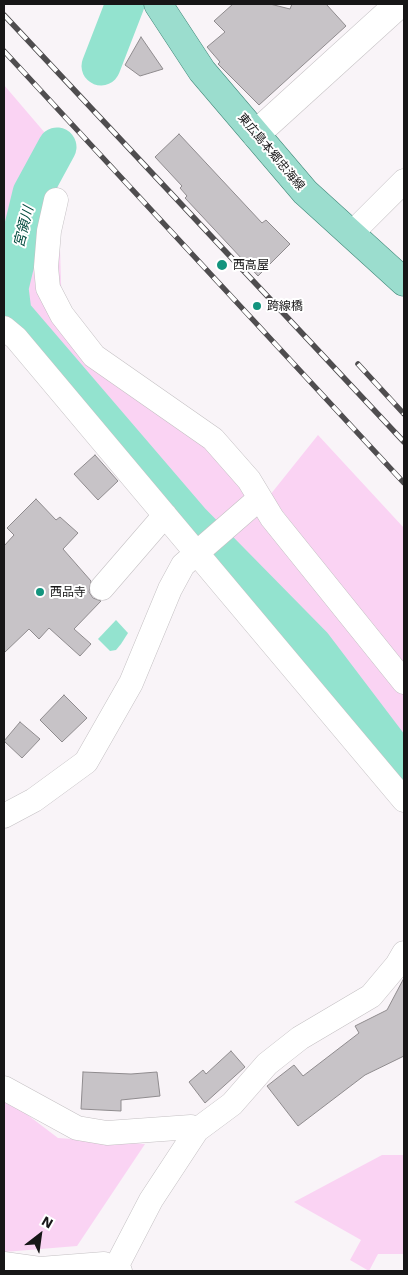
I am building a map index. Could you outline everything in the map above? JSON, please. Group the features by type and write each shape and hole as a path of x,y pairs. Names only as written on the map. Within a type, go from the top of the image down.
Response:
{"main road":[{"name":"東広島本郷忠海線","path":"158,4 202,71 304,192 404,282"}],"street":[{"path":"256,134 398,4"},
{"path":"351,234 404,181"},
{"path":"56,200 49,231 46,267 48,288 62,315 94,356 213,439 249,480 253,504 272,518 404,682"},
{"path":"4,328 16,338 165,515 200,549 404,800"},
{"path":"4,816 10,815 34,800 86,762 131,684 170,590 183,565 253,504"},
{"path":"102,588 165,515"},
{"path":"4,1264 40,1269 104,1264 116,1271 151,1200 198,1130 232,1104 266,1064 293,1044 370,996 397,965 404,953"},
{"path":"4,1088 77,1128 107,1133 191,1127 198,1130"}],"shaded area":[{"path":"4,85 57,147 62,315 213,452 404,693 404,749 330,652 147,452 34,317 4,289"},
{"path":"318,435 404,528 404,670 270,495"},
{"path":"116,620 128,633 116,650 110,651 98,639"},
{"path":"4,1097 58,1138 145,1144 77,1246 4,1252"},
{"path":"382,1155 404,1155 404,1254 378,1254 369,1271 350,1260 361,1240 294,1202"}],"building":[{"path":"233,4 270,4 290,9 292,4 326,4 346,26 259,105 218,64 220,62 207,47 225,32 214,21"},
{"path":"141,37 163,69 140,76 125,65"},
{"path":"179,134 262,223 266,220 290,244 258,276 185,198 187,196 180,188 182,186 155,157"},
{"path":"95,455 118,481 98,500 74,474"},
{"path":"36,499 56,520 60,517 78,533 63,549 91,581 89,592 93,598 101,601 74,629 91,644 80,656 49,628 39,639 29,629 4,653 4,546 14,535 7,528"},
{"path":"64,695 87,718 62,742 40,720"},
{"path":"20,722 40,739 22,758 4,741"},
{"path":"404,978 404,1056 365,1075 298,1126 267,1086 294,1065 303,1076 359,1033 355,1026 387,1010"},
{"path":"231,1051 245,1067 205,1103 189,1082 203,1070 206,1074"},
{"path":"83,1072 131,1074 157,1072 160,1096 121,1100 121,1111 81,1109"}],"waterway":[{"name":"宮領川","path":"101,66 125,4"},
{"name":"宮領川","path":"12,312 9,288 32,193 57,147"},
{"path":"4,304 191,522 313,646 404,766"}],"railway":[{"path":"4,15 404,442"},
{"path":"4,51 404,483"},
{"path":"358,364 404,414"}],"place":[{"name":"西高屋","path":"222,265"},
{"name":"跨線橋","path":"257,306"},
{"name":"西品寺","path":"40,592"}]}
